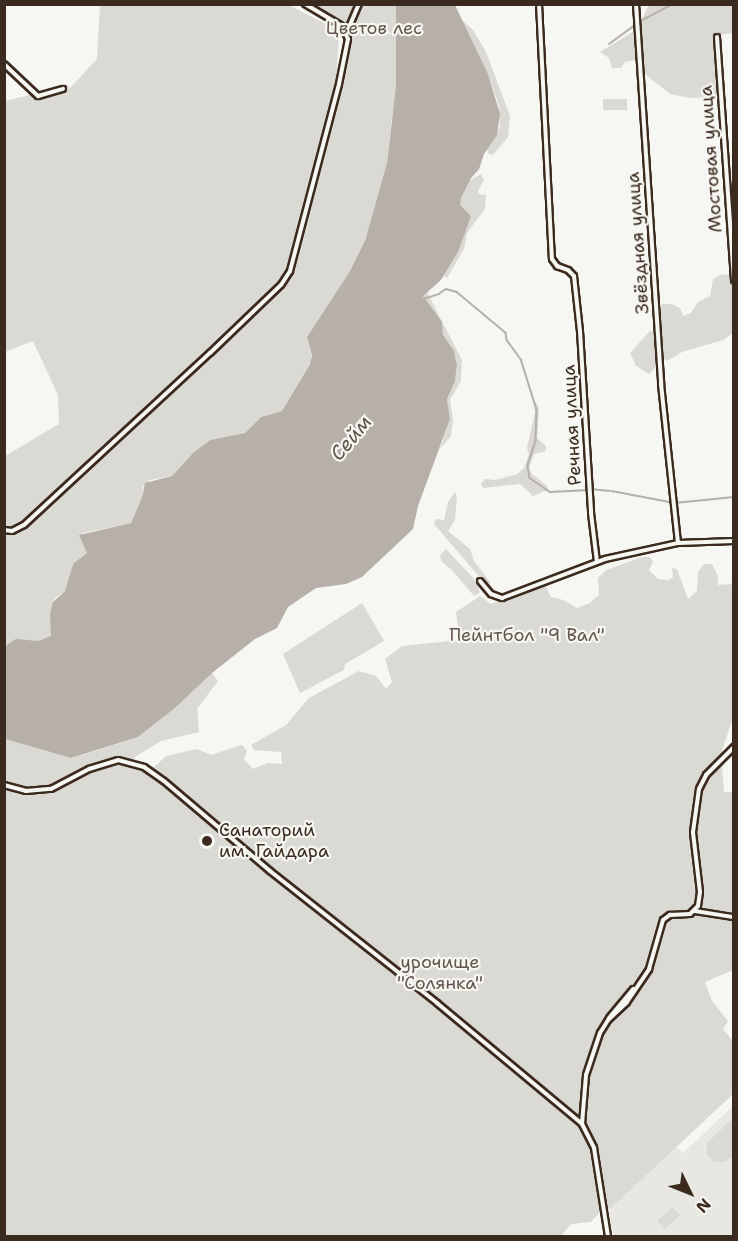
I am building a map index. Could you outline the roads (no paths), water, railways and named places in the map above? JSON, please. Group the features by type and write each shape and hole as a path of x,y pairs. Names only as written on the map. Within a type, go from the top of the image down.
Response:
{"street":[{"path":"305,4 335,21 347,32"},
{"path":"4,530 12,531 24,525 281,285 295,256 344,66 348,48 347,32 359,4"},
{"name":"Речная улица","path":"539,4 552,259 557,266 568,270 574,276 594,554 597,562"},
{"name":"Звёздная улица","path":"636,4 660,372 678,543"},
{"name":"Мостовая улица","path":"717,37 734,280"},
{"path":"4,64 38,96 63,89"},
{"path":"480,581 491,594 502,598 597,562 678,543 734,541"},
{"path":"695,911 700,892 693,832 699,789 706,775 734,747"},
{"path":"4,784 26,790 51,789 89,769 114,760 131,762 152,772 582,1124 594,1148 608,1236"},
{"path":"582,1124 589,1060 608,1020 627,1002 653,959 663,920 670,915 695,911 734,917"}],"water":[{"name":"Сейм","path":"396,5 455,5 488,74 500,114 497,135 484,154 479,169 471,178 461,198 460,205 471,216 458,252 440,281 423,296 442,322 443,335 454,351 457,365 455,381 447,399 450,419 418,506 413,529 362,577 346,584 316,588 288,607 277,628 255,639 138,737 71,758 5,739 5,646 16,639 38,641 51,636 50,614 53,602 65,591 73,564 87,553 79,535 131,523 145,483 172,476 193,453 210,440 245,433 261,417 282,411 310,364 312,356 307,337 350,271 366,238 387,163 396,86"}],"waterway":[{"path":"639,22 673,4"},
{"path":"609,44 635,25"},
{"path":"440,293 446,289 457,292 506,333 507,340 521,359 537,410 536,441 528,466 530,478 550,492 589,490"},
{"path":"423,299 439,294"},
{"path":"591,489 610,491"},
{"path":"612,491 669,502"},
{"path":"675,503 734,497"}],"place":[{"name":"Санаторий им. Гайдара","path":"207,841"}],"park label":[{"name":"Цветов лес","path":"374,28"},
{"name":"Пейнтбол \"9 Вал\"","path":"527,635"},
{"name":"урочище \"Солянка\"","path":"440,973"}]}
